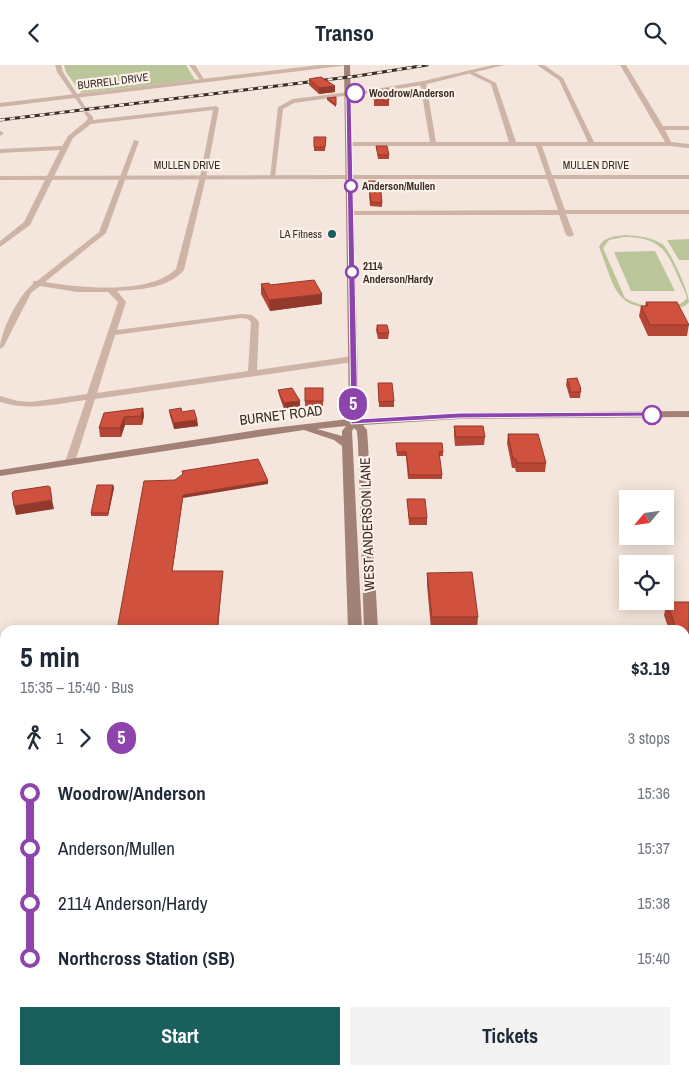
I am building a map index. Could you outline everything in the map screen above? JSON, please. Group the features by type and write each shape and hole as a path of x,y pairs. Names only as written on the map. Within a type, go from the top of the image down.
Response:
{"main road":[{"name":"WEST ANDERSON LANE","path":"347,65 354,422 346,431 355,625"},
{"name":"BURNET ROAD","path":"0,474 264,432 354,422 474,415 689,414"},
{"name":"WEST ANDERSON LANE","path":"354,422 362,430 371,625"},
{"path":"302,428 338,438 348,445"},
{"path":"353,552 368,551"}],"street":[{"path":"58,65 60,72 91,118 89,122"},
{"path":"192,65 202,81"},
{"name":"BURRELL DRIVE","path":"0,105 347,65"},
{"path":"272,177 280,107 293,101 422,83 501,65"},
{"path":"540,65 561,79 592,144"},
{"path":"623,65 669,144"},
{"path":"472,73 487,79 494,85 513,144"},
{"path":"422,83 433,144"},
{"path":"0,245 27,223 70,137 89,122 216,108 203,177 177,274 154,284 109,289 83,290 36,283"},
{"path":"661,128 689,128"},
{"path":"1,343 28,292 36,283 102,233 136,141"},
{"path":"350,144 669,144 689,146"},
{"path":"538,144 560,212 570,235"},
{"path":"0,151 64,148"},
{"name":"MULLEN DRIVE","path":"0,178 123,176 689,177"},
{"path":"351,213 689,213"},
{"path":"70,462 122,302 109,289"},
{"path":"113,333 241,316 251,317 255,321 252,373"},
{"path":"0,399 16,404 31,405 353,359"}],"green space":[{"path":"64,65 186,65 195,80 81,93 66,72"},
{"path":"625,235 649,238 662,244 674,262 683,281 689,302 687,304 676,308 650,308 636,306 620,295 609,275 599,247 606,239","holes":["624,237 650,241 666,253 686,294 687,298 682,303 675,306 657,307 639,304 625,298 603,248 609,240"]},
{"path":"689,239 689,260 679,260 667,240"},
{"path":"655,251 675,291 631,291 614,252"}],"building":[{"path":"321,77 335,86 319,88 309,79"},
{"path":"388,89 389,100 374,100 374,91"},
{"path":"336,97 336,105 327,98"},
{"path":"314,137 326,137 325,147 314,147"},
{"path":"376,146 387,146 389,155 378,155"},
{"path":"368,181 380,181 382,203 371,202"},
{"path":"314,280 322,294 269,300 261,284 269,283 270,285"},
{"path":"646,302 677,302 689,325 650,325 641,306 648,306"},
{"path":"377,325 387,325 389,333 378,333"},
{"path":"577,378 581,392 571,392 567,379"},
{"path":"378,383 392,383 394,401 379,402"},
{"path":"292,388 300,401 284,403 278,390"},
{"path":"305,388 323,388 323,401 305,401"},
{"path":"143,408 141,416 124,417 120,428 99,428 104,413"},
{"path":"181,408 182,412 194,410 197,420 174,423 169,410"},
{"path":"454,426 483,426 485,437 456,437"},
{"path":"508,434 538,434 546,463 517,463 516,459 513,459"},
{"path":"396,443 442,443 443,452 439,452 442,475 409,475 406,452 397,452"},
{"path":"258,459 268,481 183,495 172,571 223,571 218,625 118,625 144,481 175,480 183,474 182,471"},
{"path":"97,485 113,485 108,513 91,513"},
{"path":"50,487 52,500 14,506 12,493 14,491"},
{"path":"407,499 425,499 427,518 409,518"},
{"path":"472,572 478,617 432,617 427,573"},
{"path":"674,602 689,602 689,625 675,625 670,610 674,610"}],"railway":[{"path":"0,120 357,76 427,65"}],"bus line":[{"name":"5","path":"355,93 349,94 354,422 459,416 652,415"}],"place":[{"name":"Woodrow/Anderson","path":"355,93"},
{"name":"Anderson/Mullen","path":"351,186"},
{"name":"LA Fitness","path":"332,234"},
{"name":"2114 Anderson/Hardy","path":"352,272"}]}
